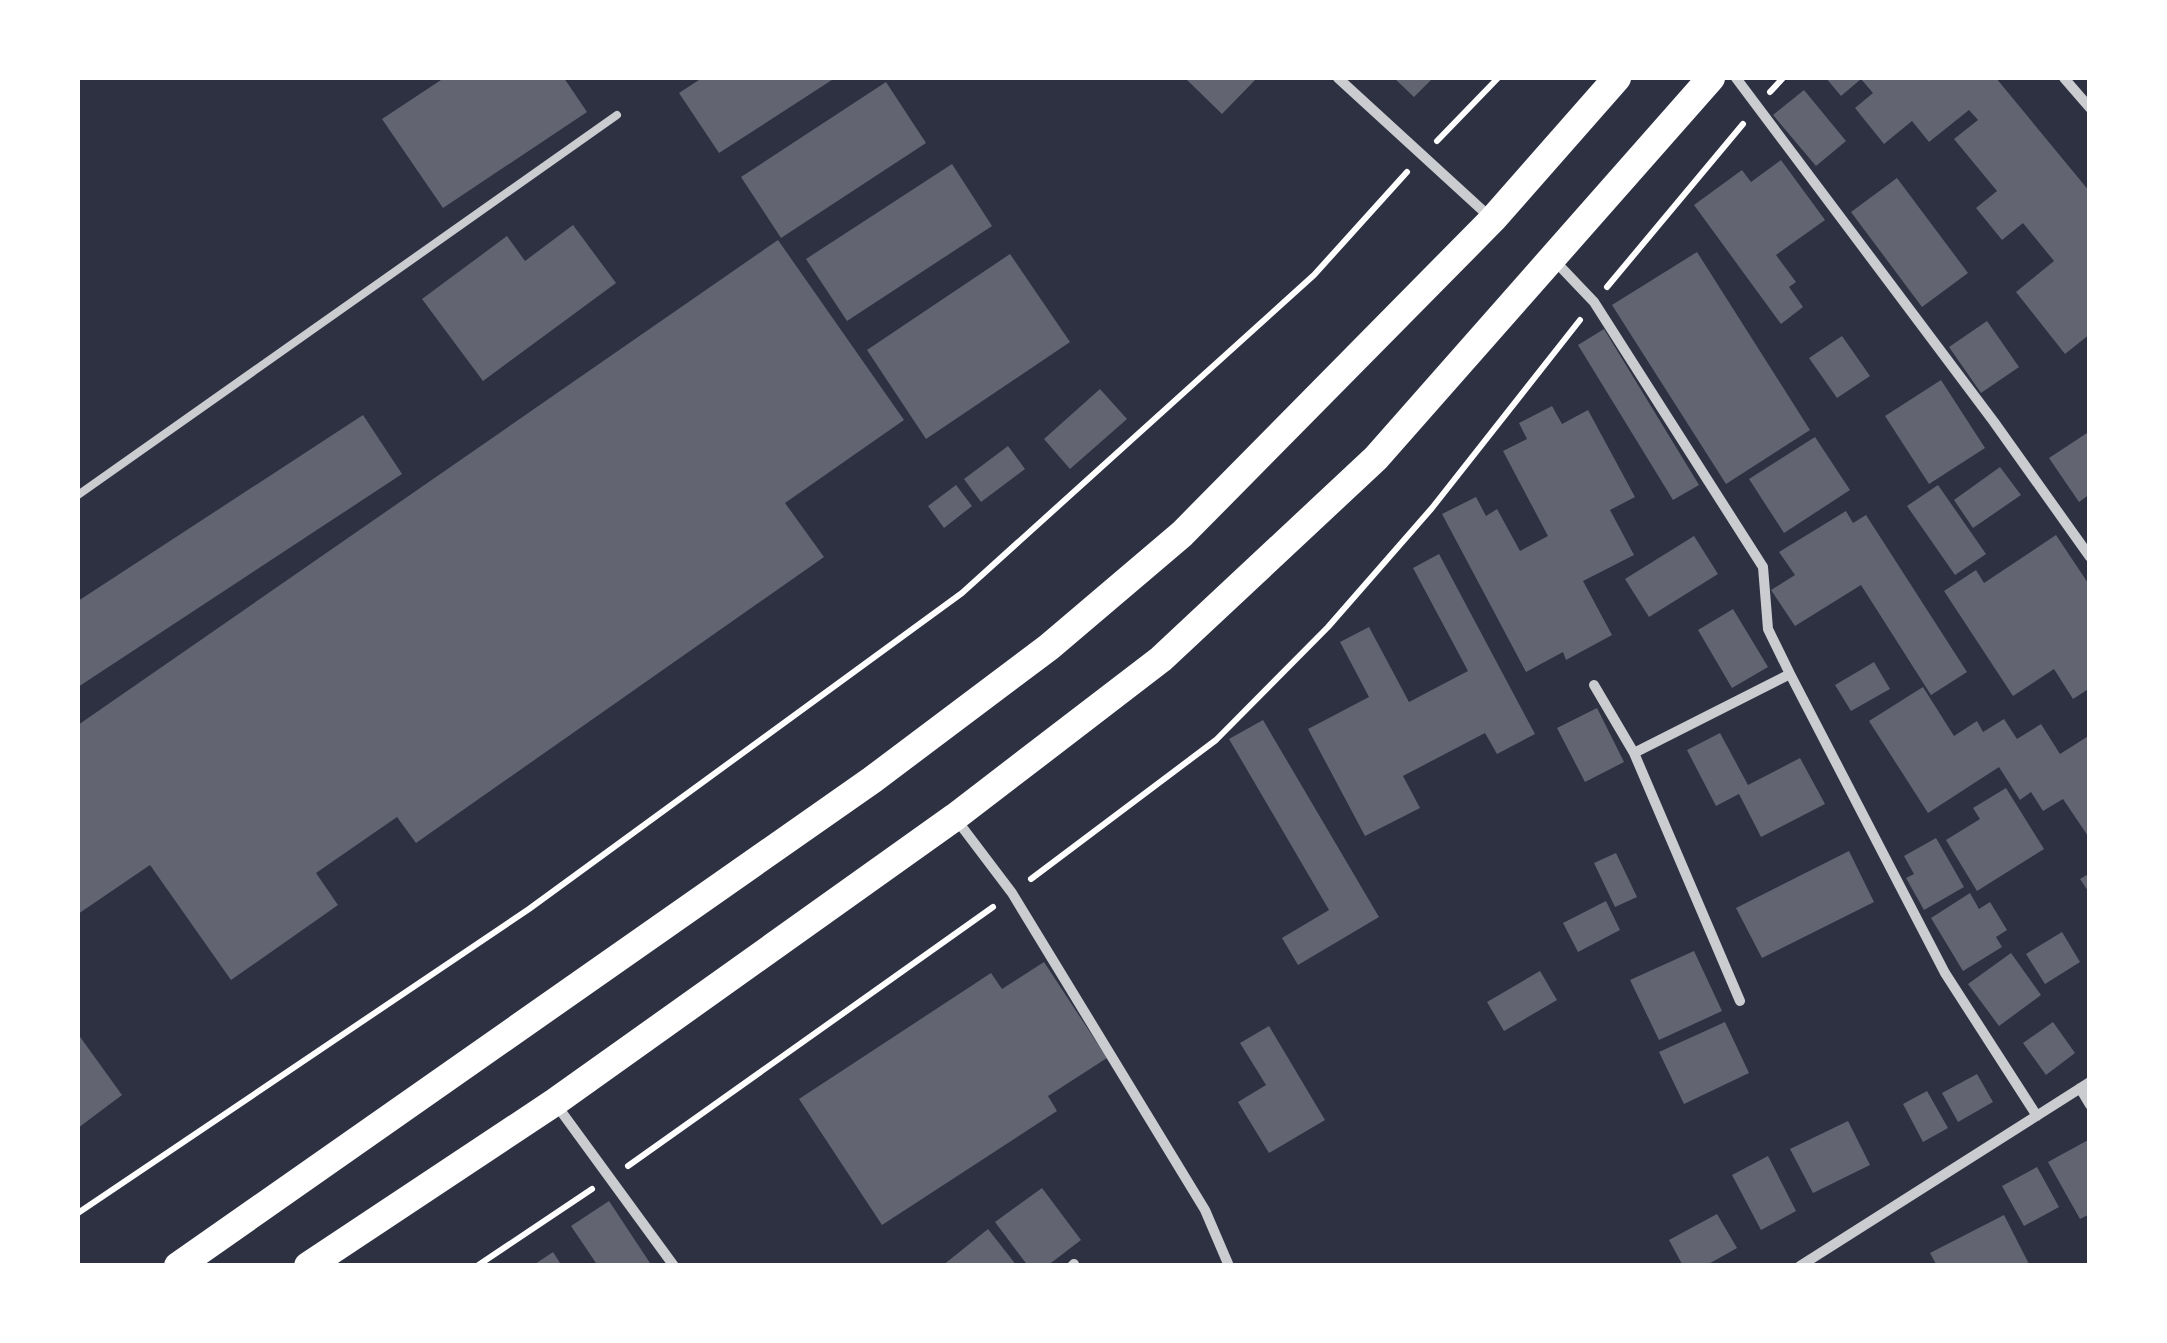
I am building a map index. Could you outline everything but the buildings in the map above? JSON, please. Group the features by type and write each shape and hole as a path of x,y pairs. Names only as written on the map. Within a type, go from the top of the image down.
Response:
{"highway":[{"path":"178,1266 872,780 1049,647 1182,534 1493,219 1618,78"},
{"path":"308,1266 555,1102 955,817 1161,660 1376,458 1711,78"}],"street":[{"path":"1338,78 1493,219"},
{"path":"1736,78 1994,422 2090,558"},
{"path":"2064,78 2090,108"},
{"path":"1553,259 1594,302 1763,567 1768,629 1790,674 1945,973 2038,1116"},
{"path":"1634,754 1790,674"},
{"path":"1594,685 1634,754 1740,1002"},
{"path":"955,817 1012,893 1204,1210 1229,1266"},
{"path":"1800,1266 2085,1085 2090,1105"},
{"path":"555,1102 674,1266"}],"lane":[{"path":"78,495 617,115"}],"path":[{"path":"78,1212 529,909 962,593 1314,275 1498,78"},
{"path":"477,1266 610,1178 1012,893 1216,740 1328,627 1432,508 1594,302 1783,78"}]}
